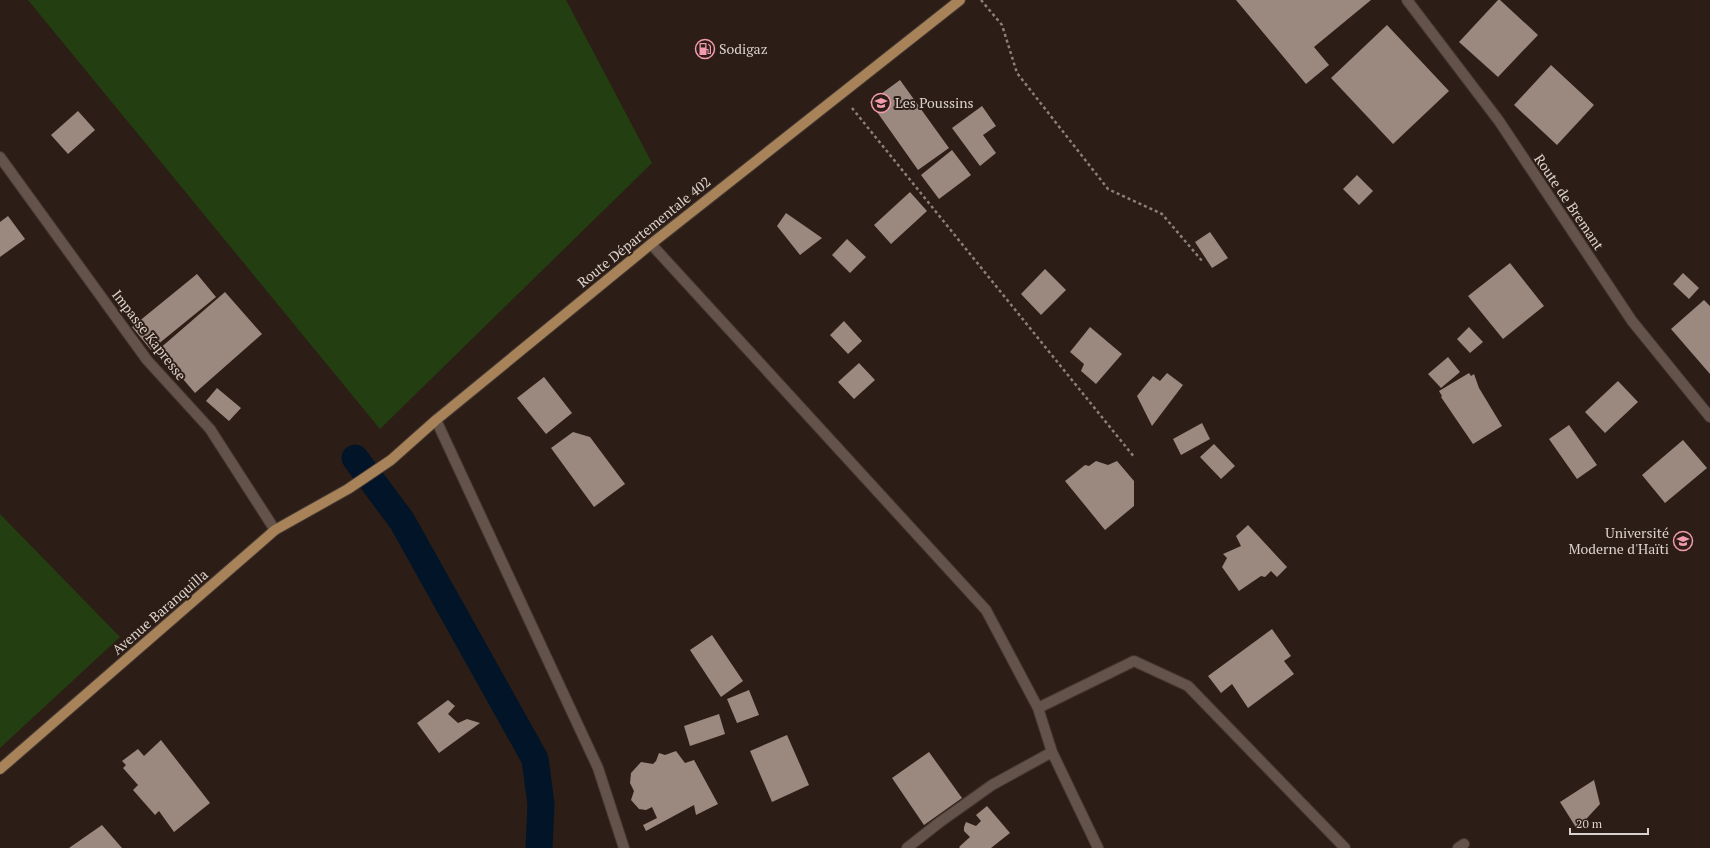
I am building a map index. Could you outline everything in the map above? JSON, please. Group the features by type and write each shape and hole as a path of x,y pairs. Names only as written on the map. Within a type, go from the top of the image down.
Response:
{"main road":[{"name":"Route Départementale 402","path":"348,489 391,460 436,420 651,244 960,0"},
{"name":"Avenue Baranquilla","path":"0,769 275,530 348,489"}],"street":[{"name":"Route de Bremant","path":"1407,0 1499,121 1632,321 1710,417"},
{"name":"Impasse Kapresse","path":"0,157 147,360 210,429 275,530"},
{"path":"651,244 986,610 1038,708 1052,752 1098,848"},
{"path":"436,420 598,768 624,848"},
{"path":"1038,708 1134,661 1188,686 1345,848"},
{"path":"908,848 940,822 992,784 1052,752"}],"path":[{"path":"981,0 1002,25 1017,73 1108,189 1162,214 1203,262"},
{"path":"841,93 1134,458"}],"green space":[{"path":"28,0 566,0 652,163 380,429"},
{"path":"0,514 120,637 0,748"}],"building":[{"path":"1236,0 1371,0 1314,47 1329,65 1306,84"},
{"path":"1498,0 1500,0 1538,35 1498,77 1459,42"},
{"path":"1387,25 1449,91 1393,144 1331,78"},
{"path":"1551,65 1594,105 1557,145 1514,105"},
{"path":"900,80 949,148 918,170 870,102"},
{"path":"982,106 996,126 983,135 996,153 980,166 952,128"},
{"path":"78,111 95,130 68,154 51,135"},
{"path":"952,150 971,175 939,199 921,175"},
{"path":"1357,175 1373,191 1359,205 1343,189"},
{"path":"910,192 927,211 891,244 874,225"},
{"path":"786,213 822,238 800,255 777,226"},
{"path":"8,216 25,239 0,257 0,222"},
{"path":"1210,232 1228,258 1212,268 1195,242"},
{"path":"847,239 866,257 850,273 832,255"},
{"path":"1510,263 1544,306 1503,339 1468,296"},
{"path":"1045,269 1066,290 1041,315 1021,294"},
{"path":"1683,273 1699,288 1689,299 1673,284"},
{"path":"197,274 216,297 151,350 132,327"},
{"path":"225,292 262,334 195,393 158,350"},
{"path":"1704,300 1710,306 1710,374 1671,329"},
{"path":"844,321 862,341 848,354 830,335"},
{"path":"1090,327 1122,354 1096,384 1081,371 1084,364 1070,352"},
{"path":"1469,327 1483,342 1470,353 1457,339"},
{"path":"1448,357 1460,372 1441,388 1428,374"},
{"path":"859,363 875,380 854,399 838,382"},
{"path":"1167,373 1183,385 1152,426 1137,396 1153,376 1160,381"},
{"path":"1469,373 1471,376 1474,374 1479,388 1502,426 1473,444 1441,397 1442,396 1439,391"},
{"path":"544,377 572,413 546,434 517,398"},
{"path":"1618,381 1638,402 1605,433 1585,412"},
{"path":"217,388 241,408 229,421 206,401"},
{"path":"1202,423 1210,439 1181,455 1173,439"},
{"path":"1569,425 1597,465 1577,479 1549,439"},
{"path":"573,432 590,437 625,484 594,507 551,448"},
{"path":"1683,440 1707,468 1665,503 1642,475"},
{"path":"1214,444 1235,466 1221,479 1200,457"},
{"path":"1096,461 1108,465 1117,461 1134,481 1134,506 1105,530 1065,481 1085,465 1089,466"},
{"path":"1248,525 1287,567 1277,577 1271,571 1265,577 1261,576 1239,591 1222,567 1227,558 1223,554 1241,546 1236,536"},
{"path":"1272,629 1291,656 1284,661 1294,674 1248,708 1232,684 1221,693 1208,676"},
{"path":"712,635 743,681 721,697 690,650"},
{"path":"749,690 759,715 737,723 727,699"},
{"path":"448,700 455,706 448,714 458,723 467,719 480,723 439,753 417,723"},
{"path":"719,714 725,734 690,746 684,726"},
{"path":"787,735 809,785 772,802 750,751"},
{"path":"161,740 210,803 174,832 159,811 155,815 133,790 138,785 123,768 126,765 122,761 138,749 144,756"},
{"path":"676,751 685,763 694,760 718,804 696,815 694,805 646,831 643,825 657,818 652,807 646,810 639,809 631,800 634,791 630,783 631,773 641,762 653,764 659,753 665,755"},
{"path":"929,752 962,798 924,825 892,778"},
{"path":"1594,780 1600,804 1577,829 1560,802"},
{"path":"987,806 1010,833 991,848 960,848 959,847 970,837 964,831 966,822 976,826 981,821 976,815"},
{"path":"102,825 122,848 69,848"}],"waterway":[{"path":"355,458 402,521 535,759 541,804 539,848"}],"place":[{"name":"Sodigaz","path":"705,49"},
{"name":"Les Poussins","path":"881,103"},
{"name":"Université Moderne d'Haïti","path":"1683,541"}]}
